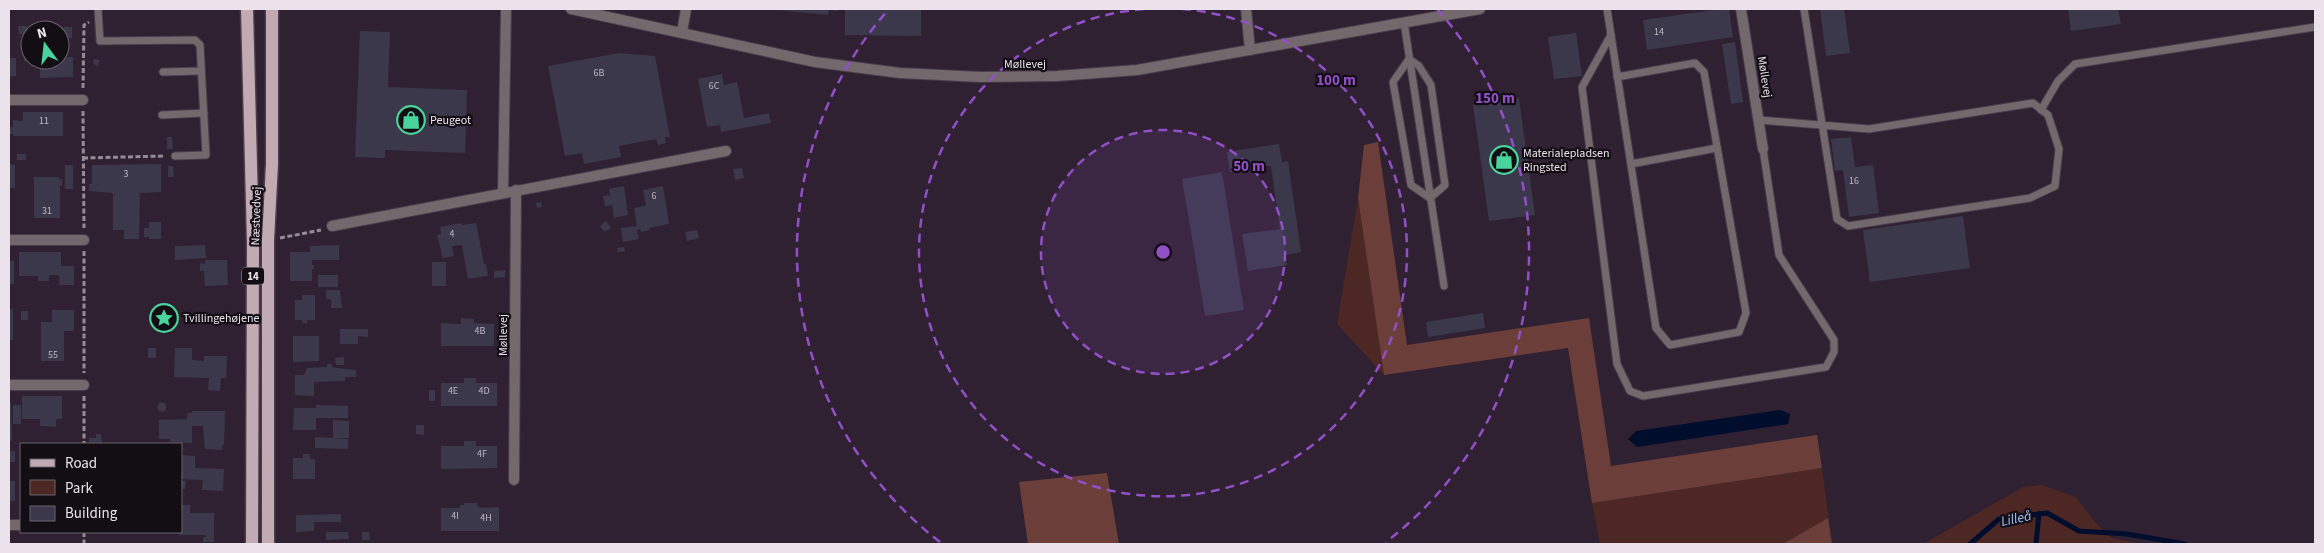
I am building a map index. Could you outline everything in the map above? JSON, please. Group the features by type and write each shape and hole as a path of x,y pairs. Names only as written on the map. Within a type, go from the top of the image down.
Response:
{"main road":[{"name":"Næstvedvej","path":"247,9 253,243 252,544"},
{"name":"Næstvedvej","path":"268,544 268,240 272,164 272,9"}],"street":[{"path":"503,193 506,9"},
{"name":"Møllevej","path":"571,9 815,62 900,73 981,77 1057,76 1137,70 1480,9"},
{"path":"682,32 686,9"},
{"path":"1246,9 1250,50"},
{"name":"Møllevej","path":"1741,9 1763,149"},
{"path":"9,100 83,100"},
{"path":"332,226 726,151"},
{"name":"Møllevej","path":"514,480 516,190"},
{"path":"9,240 84,240"},
{"path":"9,385 84,385"}],"lane":[{"path":"98,9 100,41 195,40 200,45 206,155 175,156"},
{"path":"1607,9 1617,77 1656,328 1670,345 1738,332 1746,313 1704,72 1695,63 1617,77"},
{"path":"1759,120 1823,126 1869,129 2033,103 2048,115 2059,149 2055,186 2030,198 1848,226 1837,220 1823,126 1804,9"},
{"path":"1404,22 1444,286"},
{"path":"2041,110 2058,81 2076,64 2315,27"},
{"path":"1611,35 1582,87 1617,364 1630,391 1642,396 1826,367 1834,352 1834,340 1778,255 1763,149"},
{"path":"1409,59 1393,82 1397,111 1411,185 1430,198"},
{"path":"1409,59 1419,66 1431,85 1445,185 1430,198"},
{"path":"163,72 201,71"},
{"path":"162,115 204,114"},
{"path":"1631,164 1717,148"}],"path":[{"path":"83,158 175,156"},
{"path":"268,240 332,226"}],"green space":[{"path":"1358,198 1384,375 1337,324"},
{"path":"1822,468 1832,544 1600,544 1592,503"},
{"path":"2042,485 2076,497 2095,522 2112,538 2140,544 1923,544 2023,487"}],"shaded area":[{"path":"1378,142 1407,345 1589,318 1611,466 1817,435 1822,468 1592,503 1568,348 1384,375 1358,198 1364,145"},
{"path":"1107,473 1119,544 1028,544 1019,482"},
{"path":"1828,518 1832,544 1783,544"}],"water":[{"path":"1780,410 1790,414 1788,424 1637,447 1628,439 1636,431"}],"building":[{"path":"768,9 838,9 838,11 829,10 828,15"},
{"path":"845,9 921,9 921,36 845,35"},
{"path":"1729,9 1733,37 1647,50 1643,20"},
{"path":"1820,9 1844,9 1850,53 1826,56"},
{"path":"2068,9 2118,9 2121,24 2071,31"},
{"path":"70,27 72,27 72,38 70,38"},
{"name":"Peugeot","path":"360,31 390,32 388,87 467,90 465,153 385,150 385,158 355,157"},
{"path":"1576,33 1582,76 1554,79 1548,37"},
{"path":"1735,42 1743,102 1731,104 1722,44"},
{"path":"619,53 655,56 670,137 665,137 666,143 658,145 656,139 619,146 621,157 584,164 582,153 565,156 548,66"},
{"path":"70,57 73,57 73,77 40,78 40,70 70,70"},
{"path":"9,58 16,58 16,76 9,77"},
{"path":"94,59 100,60 98,66 93,64"},
{"path":"722,74 724,85 737,82 744,118 769,113 771,123 721,132 720,125 707,127 698,79"},
{"name":"Materialepladsen Ringsted","path":"1519,98 1535,215 1489,221 1473,105"},
{"path":"23,112 63,112 63,136 13,136 13,134 9,134 9,127 13,127 13,120 23,121"},
{"path":"167,137 172,137 173,149 167,149"},
{"path":"1851,137 1855,167 1873,165 1879,213 1849,217 1843,170 1835,171 1831,139"},
{"path":"1279,144 1282,162 1288,161 1301,252 1286,255 1287,265 1248,271 1242,234 1280,229 1271,166 1230,172 1227,152"},
{"path":"17,154 26,154 26,160 17,160"},
{"path":"9,164 15,165 15,188 9,188"},
{"path":"161,164 161,192 140,193 139,239 124,239 124,230 113,230 113,193 89,191 89,184 92,184 92,165"},
{"path":"65,165 73,165 73,189 65,189"},
{"path":"168,166 173,166 174,177 168,177"},
{"path":"742,168 744,178 735,180 733,169"},
{"path":"1222,172 1244,310 1205,316 1182,179"},
{"path":"34,177 59,177 59,179 62,179 62,186 60,186 60,218 34,218"},
{"path":"624,186 628,215 614,218 612,205 605,206 603,196 610,195 609,189"},
{"path":"663,186 669,224 649,228 650,230 641,232 640,229 637,230 639,239 623,242 621,228 637,226 634,208 646,206 643,190"},
{"path":"541,202 542,207 537,208 536,203"},
{"path":"1963,216 1970,268 1870,282 1863,230"},
{"path":"606,221 611,228 604,232 600,226"},
{"path":"149,222 161,222 161,239 144,237 144,228 149,228"},
{"path":"461,223 462,225 476,223 484,264 486,264 488,275 486,276 468,279 462,245 452,246 454,256 443,258 437,235 441,234 440,227"},
{"path":"697,230 699,238 687,241 685,232"},
{"path":"205,245 206,258 175,260 175,246"},
{"path":"339,245 339,260 312,260 314,269 312,269 312,281 290,281 290,252 310,252 310,246"},
{"path":"624,247 625,251 618,252 617,248"},
{"path":"19,252 61,252 61,266 74,266 74,285 59,285 59,275 49,275 49,281 38,281 38,276 19,276"},
{"path":"205,260 227,260 228,285 205,286 204,271 200,271 200,263 205,264"},
{"path":"9,261 14,261 14,284 9,284"},
{"path":"432,262 446,262 446,286 432,286"},
{"path":"505,270 505,277 494,278 494,271"},
{"path":"318,275 338,275 338,287 318,287"},
{"path":"326,290 340,290 342,308 331,308 331,299 326,299"},
{"path":"302,295 315,295 315,320 307,320 307,323 302,323 302,320 295,320 295,300 302,300"},
{"path":"9,309 13,309 13,340 9,340"},
{"path":"52,310 74,310 74,331 64,331 64,361 41,361 41,322 52,322"},
{"path":"21,311 28,311 28,320 21,320"},
{"path":"1483,313 1485,328 1428,337 1426,322"},
{"path":"461,318 474,319 474,323 494,324 494,346 441,346 441,323 461,324"},
{"path":"340,329 368,329 368,337 358,336 358,344 340,344"},
{"path":"293,336 319,336 319,361 293,362"},
{"path":"148,348 156,348 156,358 148,358"},
{"path":"175,348 192,348 192,360 204,361 204,356 227,356 226,378 221,378 220,391 208,390 209,378 174,377"},
{"path":"344,357 344,365 336,365 335,358"},
{"path":"327,364 332,364 332,367 356,370 356,377 345,377 345,381 314,382 314,396 295,395 295,375 304,375 307,368 327,367"},
{"path":"464,378 476,378 476,383 497,383 497,406 441,406 441,383 464,383"},
{"path":"429,390 435,390 435,401 429,401"},
{"path":"22,396 62,396 62,419 56,419 56,427 40,426 40,419 22,419"},
{"path":"9,402 11,402 12,441 9,441"},
{"path":"162,402 167,407 162,412 157,407"},
{"path":"13,405 21,405 21,424 13,424"},
{"path":"316,405 348,406 348,418 316,418 316,430 293,430 294,408 316,408"},
{"path":"192,411 225,411 224,445 222,445 222,450 205,449 203,426 192,426 192,443 170,442 170,439 159,439 159,420 187,419 188,413 192,413"},
{"path":"333,420 349,421 349,438 333,438"},
{"path":"416,425 424,425 424,435 416,434"},
{"path":"96,434 101,434 102,443 89,443 89,438 96,438"},
{"path":"315,437 348,439 348,449 315,448"},
{"path":"464,441 476,441 476,446 497,446 497,468 441,469 441,446 464,446"},
{"path":"9,451 15,451 15,462 9,462"},
{"path":"303,454 310,454 310,459 315,459 315,479 293,479 293,458 303,458"},
{"path":"182,455 195,456 195,468 224,469 223,491 202,490 203,480 182,479"},
{"path":"9,481 15,481 15,501 9,501"},
{"path":"182,481 186,481 185,489 182,489"},
{"path":"464,503 477,503 477,506 481,508 499,507 499,531 441,531 441,508 460,508 460,505 464,505"},
{"path":"182,505 190,505 190,513 214,513 214,542 203,542 203,537 206,537 206,535 179,535 179,533 182,533"},
{"path":"341,514 341,522 314,522 314,531 296,532 296,515"},
{"path":"326,532 348,532 349,539 326,540"},
{"path":"362,532 369,532 370,540 362,540"}],"waterway":[{"name":"Lilleå","path":"1970,544 1999,519 2047,513 2079,531 2127,534 2185,544"},
{"path":"2036,544 2039,514"}],"place":[{"name":"Peugeot","path":"411,120"},
{"name":"Materialepladsen Ringsted","path":"1504,160"},
{"name":"Tvillingehøjene","path":"164,318"}]}
